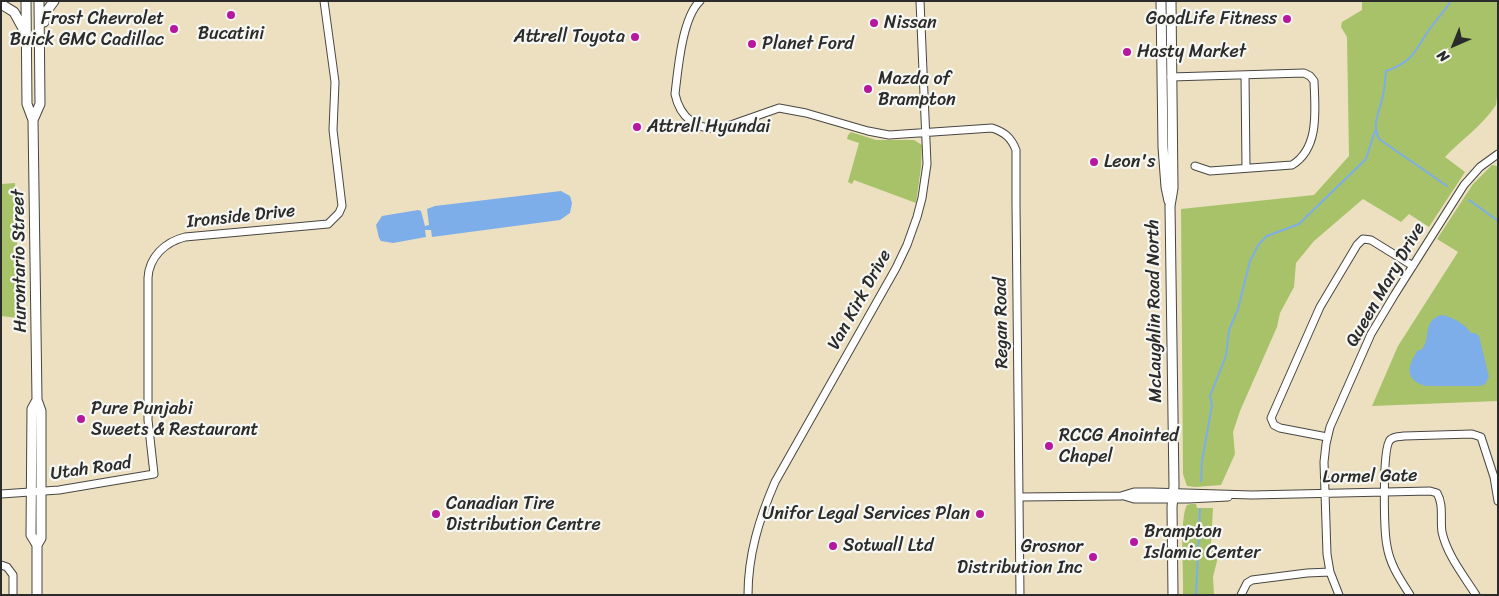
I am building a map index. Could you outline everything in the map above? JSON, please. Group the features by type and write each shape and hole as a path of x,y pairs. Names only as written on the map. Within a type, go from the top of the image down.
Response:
{"main road":[{"name":"Hurontario Street","path":"26,1 27,104 33,120 37,400 41,411 41,538 37,545 37,595"},
{"name":"Hurontario Street","path":"33,120 40,104 40,1"},
{"path":"40,41 44,35 46,12 54,1"},
{"name":"McLaughlin Road North","path":"1162,1 1163,147 1166,188 1170,206"},
{"name":"McLaughlin Road North","path":"1171,1 1173,188 1170,206 1173,595"},
{"path":"1,4 17,16 26,37"},
{"name":"Hurontario Street","path":"37,400 32,409 31,492 31,535 37,545"}],"street":[{"name":"Ironside Drive","path":"154,474 148,420 148,269 155,257 166,244 185,237 328,224 339,213 342,206 333,130 335,82 324,1"},
{"name":"Regan Road","path":"700,1 693,8 688,21 675,94 677,104 686,118 699,127 722,128 779,108 806,113 868,131 889,135 992,128 1002,131 1009,136 1016,150 1020,595"},
{"name":"Van Kirk Drive","path":"748,595 748,572 752,548 764,508 772,490 896,268 909,240 922,198 927,164 927,132 920,1"},
{"path":"1171,77 1304,73 1310,76 1314,82 1314,133 1307,149 1292,165 1210,171 1195,166"},
{"path":"1244,75 1246,168"},
{"name":"Queen Mary Drive","path":"1339,595 1330,572 1327,554 1324,462 1327,437 1335,414 1371,334 1413,266 1464,185 1480,167 1498,154"},
{"path":"1327,437 1280,428 1274,425 1271,418 1320,307 1357,245 1363,239 1371,240 1413,266"},
{"path":"1410,595 1395,572 1387,546 1384,464 1388,443 1392,438 1477,434 1483,439 1495,482 1498,501"},
{"name":"Utah Road","path":"1,494 84,486 154,474"},
{"name":"Lormel Gate","path":"1020,497 1121,496 1134,499 1173,496 1209,499 1252,495 1430,491 1437,493 1440,499 1442,532 1447,548 1476,595"},
{"path":"1,565 7,567 13,575 13,595"},
{"path":"1241,595 1247,583 1252,580 1330,572"}],"green space":[{"path":"1362,1 1498,1 1496,105 1478,126 1445,157 1465,172 1429,227 1409,214 1401,222 1363,199 1314,241 1296,263 1294,287 1280,313 1277,327 1240,411 1233,432 1235,454 1221,485 1187,486 1183,474 1181,209 1314,195 1349,156 1347,37 1341,27 1342,22 1362,10"},
{"path":"851,132 876,140 914,140 922,145 916,203 854,180 852,184 848,182 859,143 847,139"},
{"path":"1492,165 1498,166 1498,401 1372,406 1398,346 1458,252 1437,239 1473,184"},
{"path":"15,183 18,318 1,316 1,184"},
{"path":"1196,504 1197,508 1213,508 1211,543 1219,553 1213,577 1214,595 1183,595 1183,522 1187,505"}],"water":[{"path":"561,191 570,196 572,203 570,213 560,220 432,237 431,230 425,230 426,237 393,243 381,241 376,225 382,216 418,210 421,211 425,226 429,225 427,209 435,206"},
{"path":"1442,315 1459,322 1471,333 1479,336 1489,377 1485,384 1480,386 1426,386 1414,380 1411,376 1410,367 1418,350 1421,350 1424,346 1431,321"}],"waterway":[{"path":"1447,186 1379,139 1376,123 1384,92 1386,71 1403,63 1414,53 1451,1"},
{"path":"1201,481 1202,461 1212,405 1210,396 1226,356 1229,330 1238,309 1250,261 1259,244 1267,236 1299,224 1366,159 1375,131"},
{"path":"1469,200 1497,220 1498,224"},
{"path":"1196,595 1200,509"}],"place":[{"name":"Bucatini","path":"231,15"},
{"name":"GoodLife Fitness","path":"1287,19"},
{"name":"Nissan","path":"874,23"},
{"name":"Frost Chevrolet Buick GMC Cadillac","path":"174,29"},
{"name":"Attrell Toyota","path":"635,37"},
{"name":"Planet Ford","path":"752,44"},
{"name":"Hasty Market","path":"1127,52"},
{"name":"Mazda of Brampton","path":"868,89"},
{"name":"Attrell Hyundai","path":"637,127"},
{"name":"Leon's","path":"1094,162"},
{"name":"Pure Punjabi Sweets & Restaurant","path":"81,419"},
{"name":"RCCG Anointed Chapel","path":"1049,446"},
{"name":"Canadian Tire Distribution Centre","path":"436,514"},
{"name":"Unifor Legal Services Plan","path":"980,514"},
{"name":"Brampton Islamic Center","path":"1134,542"},
{"name":"Sotwall Ltd","path":"833,546"},
{"name":"Grosnor Distribution Inc","path":"1093,557"}]}
